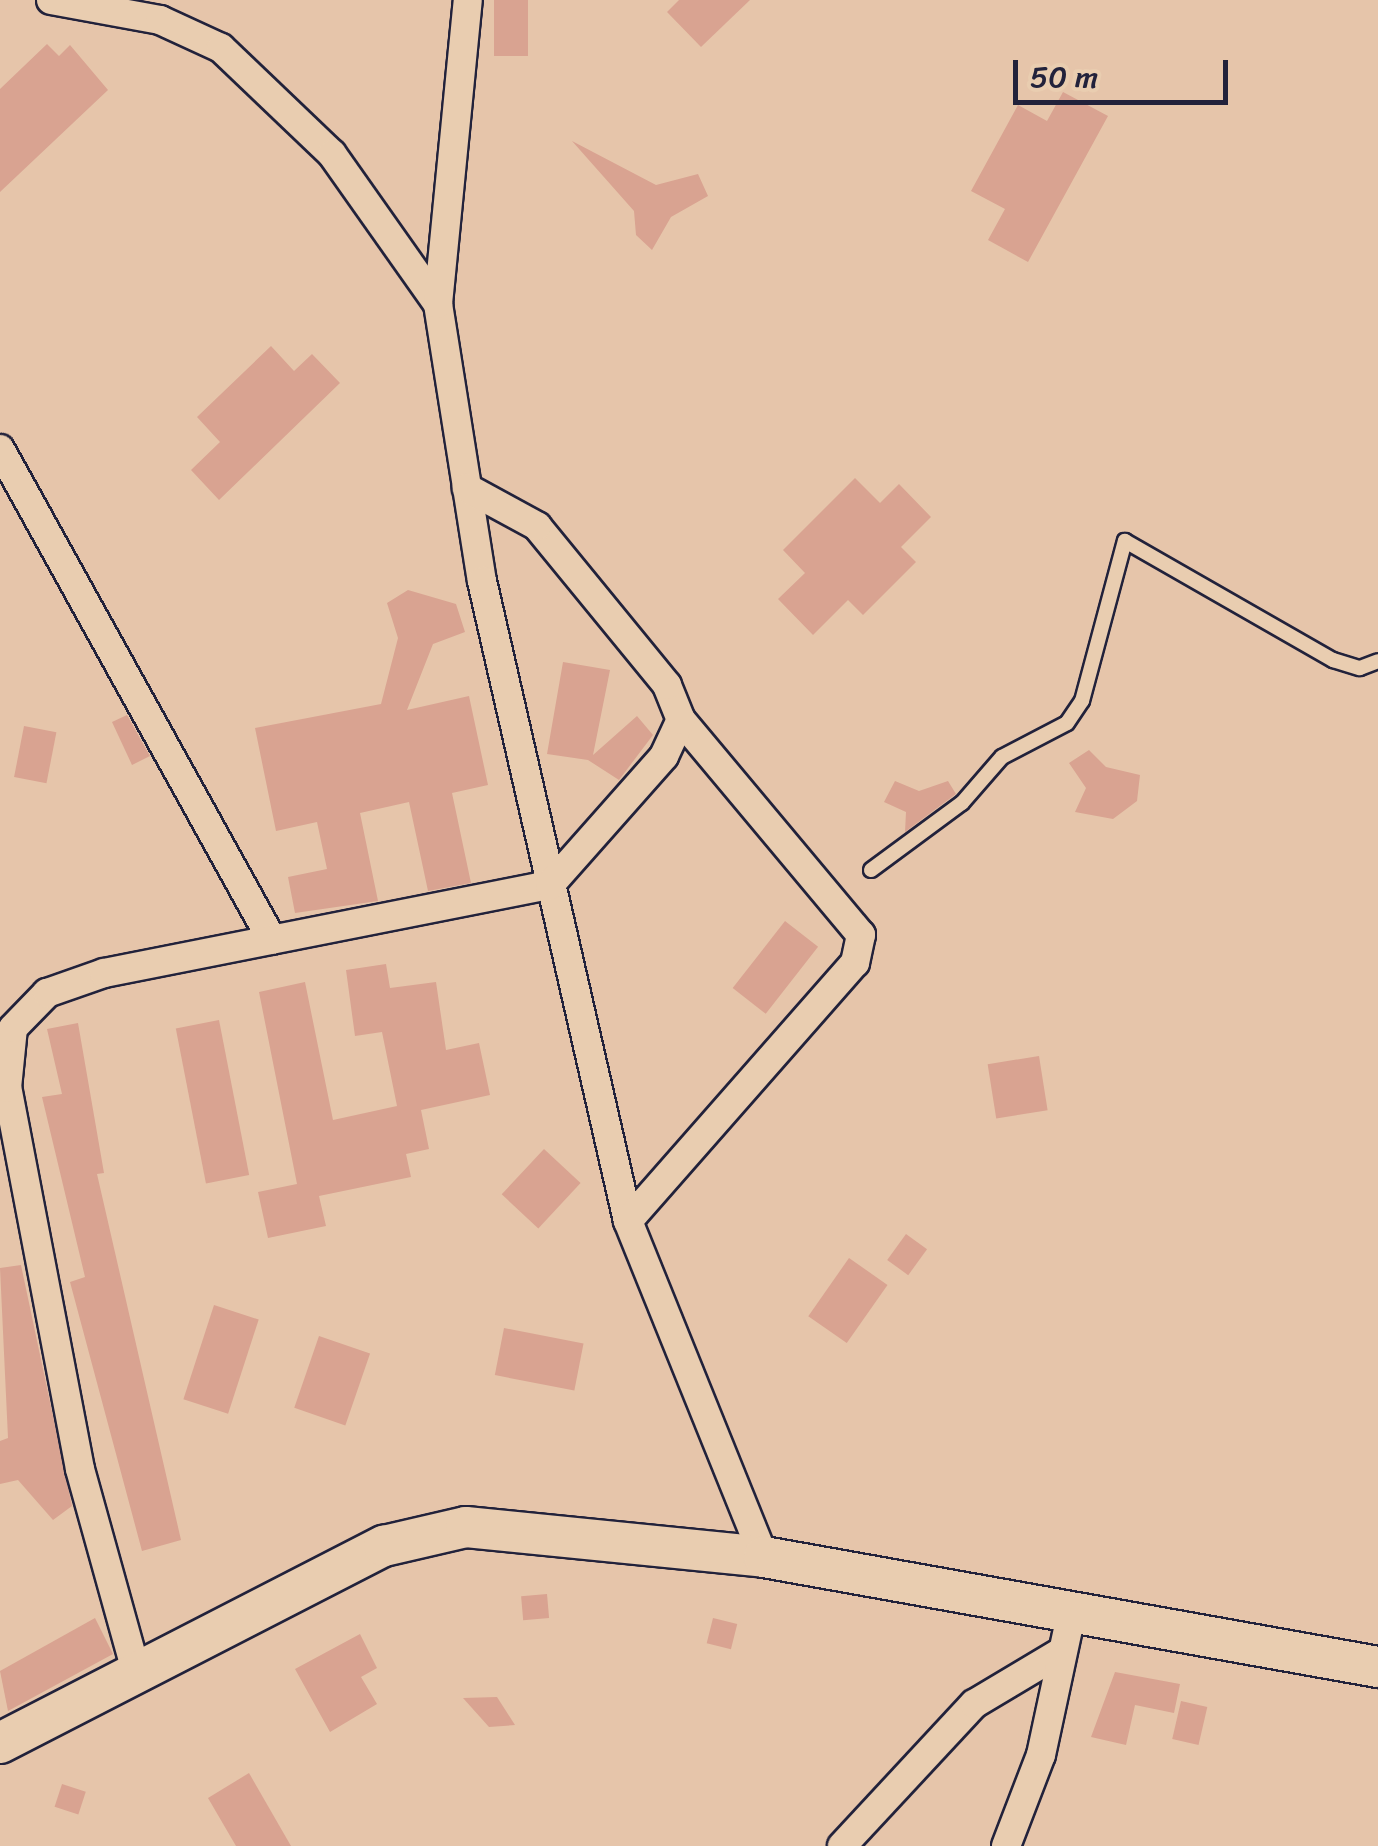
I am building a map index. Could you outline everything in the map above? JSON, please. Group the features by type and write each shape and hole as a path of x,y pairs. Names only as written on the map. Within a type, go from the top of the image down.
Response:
{"street":[{"path":"51,0 160,20 221,48 332,154 438,304"},
{"path":"468,0 438,304 467,488 550,885 628,1221 764,1556"},
{"path":"0,449 272,940"},
{"path":"467,488 537,526 667,685 681,720 860,935 855,963 628,1221"},
{"path":"136,1671 80,1469 6,1088 12,1028 47,993 104,973 550,885 664,756 681,720"},
{"path":"0,1743 384,1546 466,1527 764,1556 1378,1668"},
{"path":"1006,1846 1041,1754 1058,1654 1071,1615"},
{"path":"842,1846 974,1704 1058,1654"}],"lane":[{"path":"871,870 962,803 1002,758 1067,723 1082,701 1125,541 1332,660 1360,668 1378,661"}],"building":[{"path":"494,0 528,0 528,56 494,56"},
{"path":"679,0 750,0 701,47 667,12"},
{"path":"47,44 59,56 70,45 108,90 0,192 0,89"},
{"path":"1063,92 1108,116 1028,262 988,240 1005,209 971,191 1018,105 1047,121"},
{"path":"572,141 656,185 698,174 708,196 671,217 652,250 636,235 634,211"},
{"path":"271,346 294,371 312,354 340,383 219,500 191,470 220,442 197,417"},
{"path":"855,478 880,503 899,484 931,517 901,547 916,562 863,615 848,600 813,635 778,599 805,573 783,550"},
{"path":"408,590 456,604 465,632 433,644 407,710 469,696 488,785 452,793 471,883 428,891 409,802 360,813 378,901 295,913 288,877 327,869 317,822 276,831 255,728 381,704 398,638 387,603"},
{"path":"563,662 610,670 593,755 637,716 653,735 619,780 588,760 547,754"},
{"path":"127,715 150,756 132,765 112,722"},
{"path":"24,726 56,732 46,783 14,777"},
{"path":"1089,750 1106,767 1140,775 1137,801 1113,819 1075,812 1086,788 1069,763"},
{"path":"895,781 919,791 948,781 956,794 905,832 906,812 884,802"},
{"path":"785,921 818,947 766,1014 733,988"},
{"path":"386,964 390,988 436,982 446,1050 479,1043 490,1095 421,1110 429,1149 406,1154 411,1177 319,1196 326,1226 268,1238 258,1192 297,1184 259,992 305,982 333,1120 397,1106 382,1032 355,1036 346,970"},
{"path":"219,1020 249,1175 206,1183 176,1028"},
{"path":"78,1023 104,1173 97,1174 181,1540 142,1551 70,1282 85,1277 42,1097 62,1094 47,1029"},
{"path":"1039,1056 1048,1110 996,1118 988,1064"},
{"path":"544,1149 581,1183 538,1228 502,1194"},
{"path":"906,1234 927,1249 908,1275 887,1260"},
{"path":"849,1258 888,1285 847,1343 808,1316"},
{"path":"21,1265 72,1506 53,1520 18,1480 0,1484 0,1441 8,1438 0,1268"},
{"path":"214,1305 259,1320 228,1414 183,1399"},
{"path":"504,1328 584,1343 574,1391 495,1375"},
{"path":"319,1336 370,1354 345,1425 294,1408"},
{"path":"547,1594 549,1618 523,1620 521,1596"},
{"path":"95,1618 113,1654 8,1711 0,1671"},
{"path":"713,1618 737,1624 731,1649 707,1643"},
{"path":"360,1634 377,1668 361,1677 377,1704 330,1732 295,1669"},
{"path":"1115,1672 1180,1684 1174,1713 1135,1705 1126,1745 1091,1737"},
{"path":"497,1697 515,1725 489,1727 463,1698"},
{"path":"1181,1701 1207,1707 1199,1745 1172,1739"},
{"path":"249,1773 291,1846 236,1846 208,1798"},
{"path":"62,1784 86,1792 78,1815 55,1807"}]}
